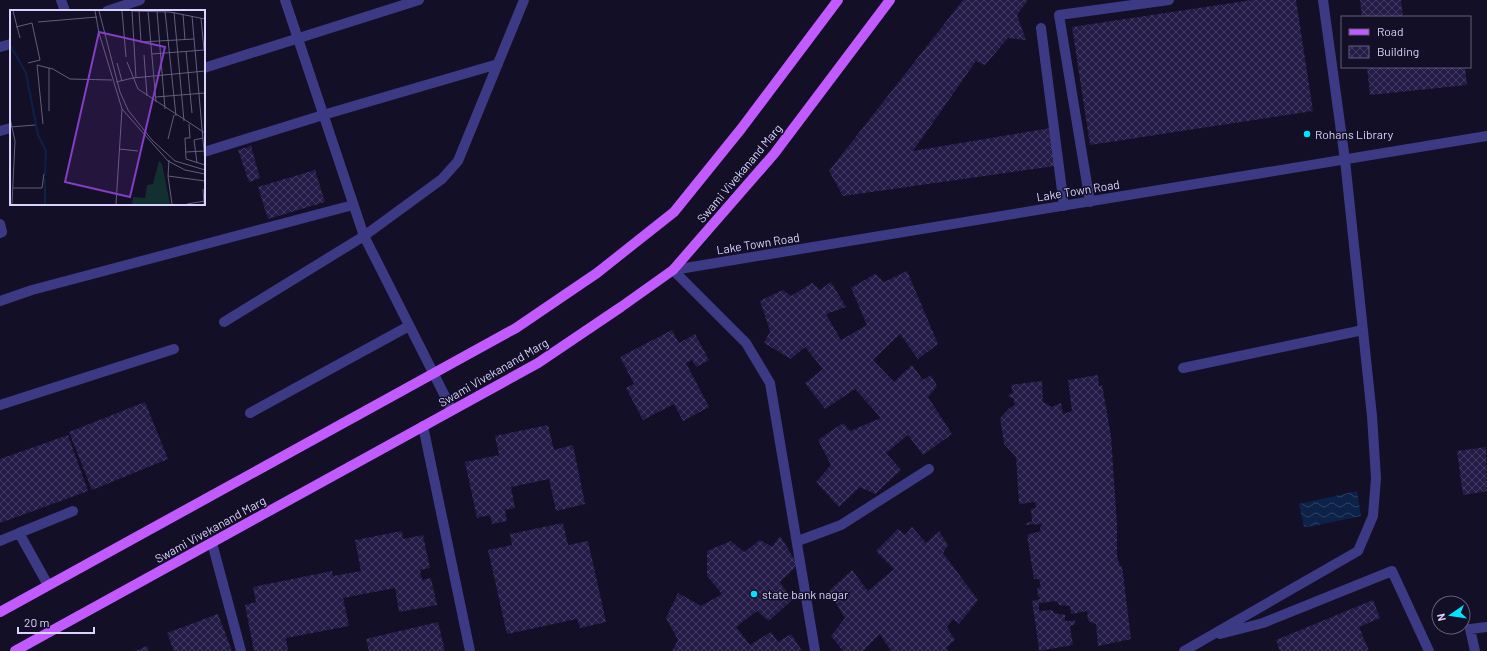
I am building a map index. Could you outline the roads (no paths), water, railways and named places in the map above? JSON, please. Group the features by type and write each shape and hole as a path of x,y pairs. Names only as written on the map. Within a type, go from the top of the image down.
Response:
{"main road":[{"name":"Swami Vivekanand Marg","path":"0,612 516,328 596,273 674,212 742,129 838,0"},
{"name":"Swami Vivekanand Marg","path":"14,651 538,363 673,270 774,154 890,0"}],"street":[{"path":"61,0 65,10"},
{"path":"110,10 140,0"},
{"path":"285,0 364,236 452,410"},
{"path":"205,68 419,0"},
{"path":"224,322 364,236 442,179 449,172 458,161 524,0"},
{"path":"1090,202 1059,15 1168,0"},
{"path":"1184,651 1358,551 1373,516 1376,478 1372,416 1345,160 1322,0"},
{"path":"1041,28 1064,206"},
{"path":"0,47 10,44"},
{"path":"205,152 323,114 498,64"},
{"path":"0,131 10,128"},
{"name":"Lake Town Road","path":"673,270 1487,136"},
{"path":"0,301 32,290 353,205"},
{"path":"0,224 2,232 0,233"},
{"path":"673,270 746,343 770,383 798,541 815,651"},
{"path":"250,413 409,326"},
{"path":"1182,368 1363,330"},
{"path":"0,404 174,349"},
{"path":"423,426 470,651"},
{"path":"798,541 842,525 929,469"},
{"path":"0,541 73,511"},
{"path":"19,533 48,585"},
{"path":"212,543 241,651"},
{"path":"1208,638 1263,623 1392,571 1429,651"},
{"path":"1475,651 1470,629 1487,627"}],"water":[{"path":"1357,491 1361,516 1304,527 1299,504"}],"place":[{"name":"Rohans Library","path":"1307,134"},
{"name":"state bank nagar","path":"754,594"}]}
